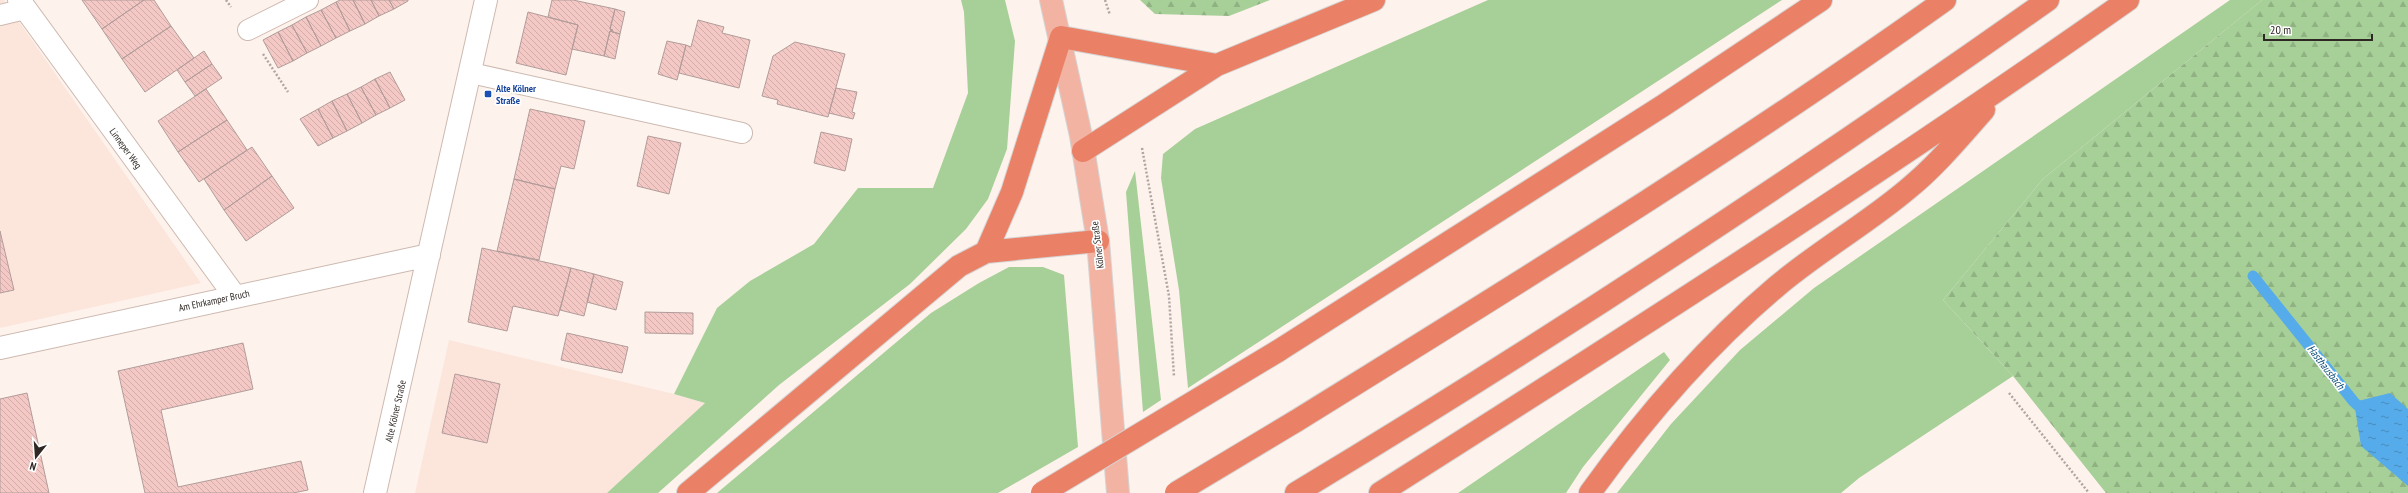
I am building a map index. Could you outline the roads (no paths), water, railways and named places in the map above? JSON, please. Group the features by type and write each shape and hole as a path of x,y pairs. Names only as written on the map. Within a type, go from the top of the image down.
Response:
{"highway":[{"path":"1083,151 1217,65 1374,0"},
{"path":"1042,493 1278,351 1658,109 1821,0"},
{"path":"1176,493 1562,257 1870,54 1945,0"},
{"path":"1301,490 1591,310 1901,104 2048,0"},
{"path":"1380,493 1696,292 2003,88 2128,0"},
{"path":"986,252 1012,192 1061,37 1217,65"},
{"path":"1590,493 1669,392 1741,318 1809,260 1908,189 1954,144 2003,88"},
{"path":"688,493 959,266 986,252 1098,241"}],"main road":[{"name":"Kölner Straße","path":"1051,0 1061,37 1083,151 1098,241 1118,493"}],"street":[{"name":"Alte Kölner Straße","path":"375,493 471,73 486,0"},
{"name":"Linneper Weg","path":"22,5 234,295"},
{"name":"Am Ehrkamper Bruch","path":"0,348 234,295 429,255"}],"lane":[{"path":"248,30 308,0"},
{"path":"0,15 22,5"},
{"path":"471,73 742,134"}],"water":[{"path":"2390,393 2408,409 2408,486 2361,446 2354,402"}],"waterway":[{"name":"Hasthausbach","path":"2253,276 2354,402 2364,411"}],"place":[{"name":"Alte Kölner Straße","path":"488,94"}]}
